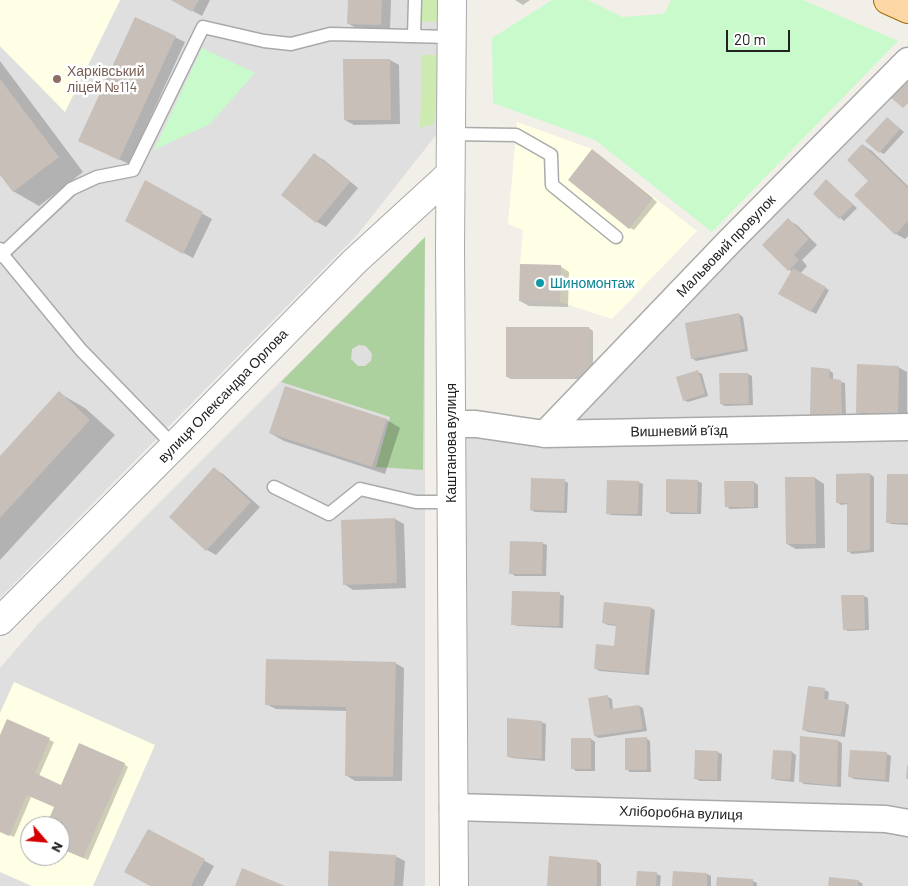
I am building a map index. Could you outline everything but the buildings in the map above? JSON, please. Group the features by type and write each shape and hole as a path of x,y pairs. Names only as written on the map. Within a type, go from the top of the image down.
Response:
{"main road":[{"path":"888,0 908,9"}],"street":[{"name":"Каштанова вулиця","path":"452,0 450,174 454,886"},
{"name":"Мальвовий провулок","path":"545,434 728,242 908,60"},
{"name":"вулиця Олександра Орлова","path":"0,620 354,262 450,174"},
{"name":"Вишневий в’їзд","path":"451,424 476,424 545,434 908,427"},
{"name":"Хліборобна вулиця","path":"453,807 886,819 908,823"}],"lane":[{"path":"414,36 415,0"},
{"path":"174,446 81,350 1,253 71,189 97,177 133,170 203,27 264,41 291,44 330,34 452,37"},
{"path":"450,134 516,134 551,155 552,185 616,237"},
{"path":"274,487 329,514 360,489 416,502 452,502"}],"shaded area":[{"name":"Харківський ліцей №114","path":"0,0 120,0 65,112 0,46"},
{"path":"120,0 444,0 440,130 358,234 0,598 0,46 65,111"},
{"path":"908,76 908,886 454,886 451,424 563,427"},
{"path":"517,122 592,149 697,231 612,319 560,302 560,265 520,264 523,230 508,224"},
{"path":"425,237 425,886 0,886 0,668 37,625"},
{"path":"14,682 155,745 93,886 32,886 0,872 0,713"}],"green space":[{"path":"422,0 444,0 444,21 422,22"},
{"path":"552,0 588,0 622,17 664,14 671,0 803,0 898,41 712,232 595,140 493,103 492,38"},
{"path":"202,48 255,73 210,124 154,150"},
{"path":"422,55 439,55 434,124 420,128"},
{"path":"425,237 423,470 376,467 390,417 281,382","holes":["359,345 366,346 372,354 371,361 365,366 358,366 351,359 352,349"]}],"place":[{"name":"Харківський ліцей №114","path":"57,79"},
{"name":"Шиномонтаж","path":"540,283"}]}
